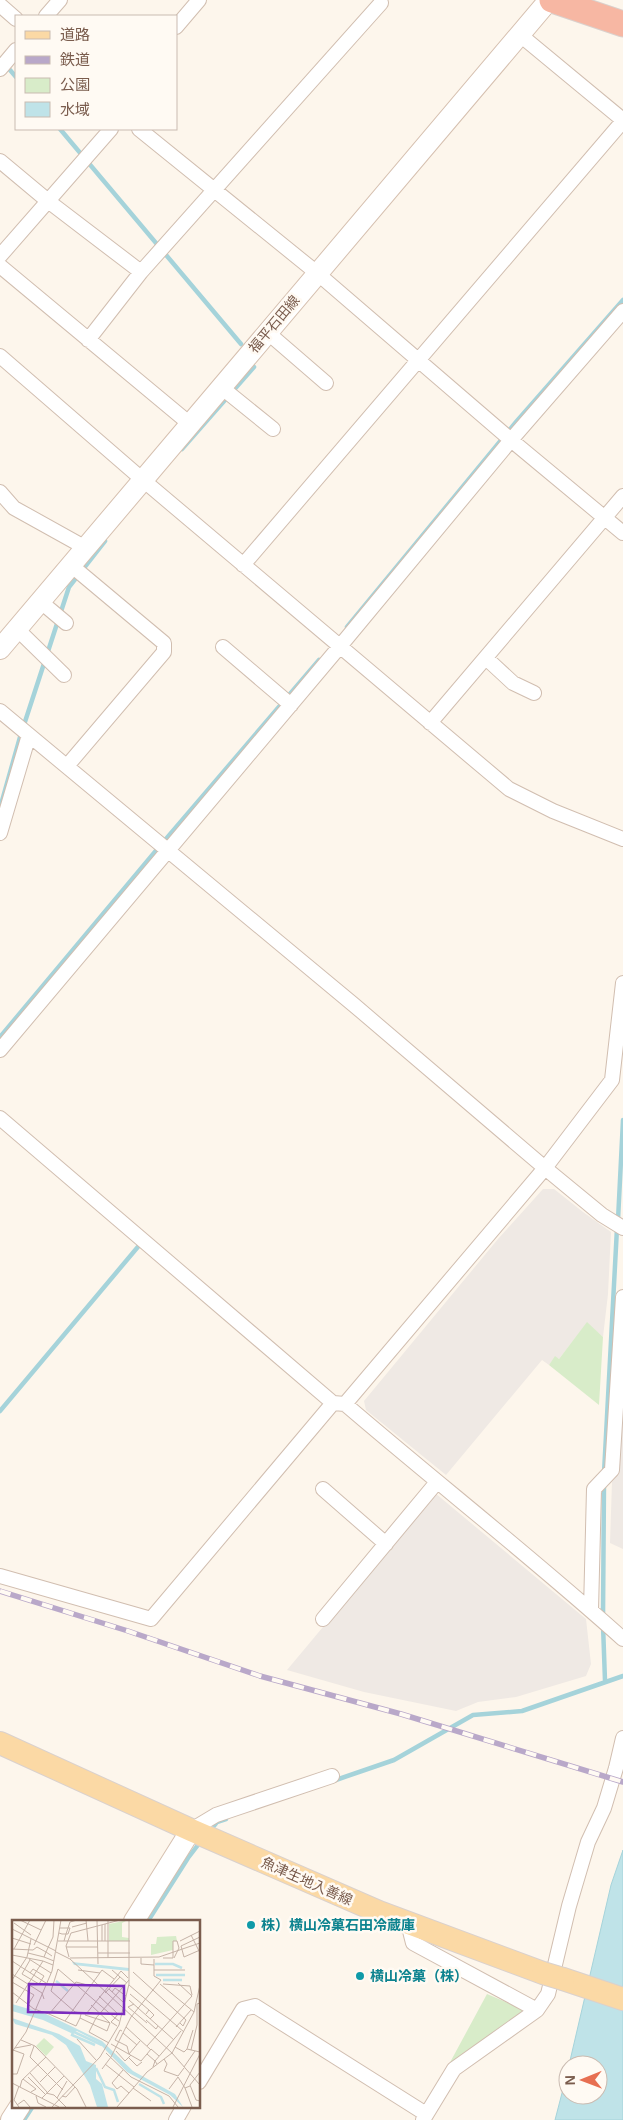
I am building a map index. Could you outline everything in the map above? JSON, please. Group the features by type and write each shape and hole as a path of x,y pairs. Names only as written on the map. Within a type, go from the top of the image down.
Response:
{"highway":[{"path":"550,0 623,24"}],"main road":[{"name":"福平石田線","path":"0,649 550,0"},
{"name":"魚津生地入善線","path":"0,1743 191,1830 408,1923 623,1999"},
{"path":"135,1920 191,1830"},
{"path":"11,2120 19,2108"}],"street":[{"path":"47,15 60,0"},
{"path":"178,25 199,0"},
{"path":"88,340 141,272 381,3"},
{"path":"0,5 15,18"},
{"path":"243,565 623,120 520,34"},
{"path":"0,69 15,51"},
{"path":"0,256 110,130"},
{"path":"140,130 213,191 317,273 511,440 623,533"},
{"path":"0,161 48,201 141,272"},
{"path":"0,266 190,424"},
{"path":"0,1050 341,646 511,440 623,311"},
{"path":"267,332 326,384"},
{"path":"0,356 143,480 509,789 553,811 623,839"},
{"path":"221,387 273,429"},
{"path":"0,492 14,508 86,548"},
{"path":"430,724 623,496"},
{"path":"67,766 164,652 164,643 72,566"},
{"path":"40,602 66,623"},
{"path":"17,629 64,675"},
{"path":"223,647 291,705"},
{"path":"486,658 513,683 534,692"},
{"path":"0,711 30,734 167,852 354,1005 545,1168 602,1215 623,1228"},
{"path":"0,833 30,734"},
{"path":"0,1576 151,1619 545,1168 612,1080 623,983"},
{"path":"0,1118 339,1404 437,1482 591,1610 623,1639"},
{"path":"591,1610 594,1489 612,1470 623,1297"},
{"path":"323,1619 437,1482"},
{"path":"323,1489 386,1544"},
{"path":"200,2080 243,2010 255,2006 425,2117 454,2069 537,2010 548,1994 588,1842 604,1808 623,1738"},
{"path":"191,1830 216,1815 332,1776"},
{"path":"408,1923 413,1943 537,2010"},
{"path":"176,2120 183,2108"}],"shaded area":[{"path":"543,1189 554,1189 611,1232 608,1294 603,1337 587,1323 559,1359 555,1357 549,1365 542,1360 446,1475 366,1410 364,1401 498,1239"},
{"path":"623,1359 623,1549 610,1543 612,1482 616,1477"},
{"path":"435,1493 586,1619 591,1664 586,1676 516,1697 478,1702 456,1711 364,1692 287,1670"}],"green space":[{"path":"587,1322 603,1337 599,1405 549,1365 555,1356 559,1359"},
{"path":"487,1994 525,2010 447,2068"}],"water":[{"path":"623,1850 623,2120 555,2120 559,2105 608,2105 608,2055 571,2055 611,1885"}],"waterway":[{"path":"10,70 15,76"},
{"path":"61,130 241,344"},
{"path":"347,627 516,422 623,300"},
{"path":"182,449 254,367"},
{"path":"0,808 20,737 69,587 105,541"},
{"path":"0,1037 319,660"},
{"path":"618,1220 623,1120"},
{"path":"604,1473 617,1228"},
{"path":"0,1411 142,1242"},
{"path":"603,1618 604,1483"},
{"path":"603,1625 605,1681"},
{"path":"333,1781 394,1760 473,1715 522,1711 623,1676"},
{"path":"209,1832 217,1822 226,1819"},
{"path":"149,1920 201,1841"},
{"path":"24,2120 32,2108"}],"railway":[{"path":"0,1591 128,1631 260,1676 401,1714 623,1782"}],"place":[{"name":"株）横山冷菓石田冷蔵庫","path":"251,1925"},
{"name":"横山冷菓（株）","path":"360,1976"}]}
